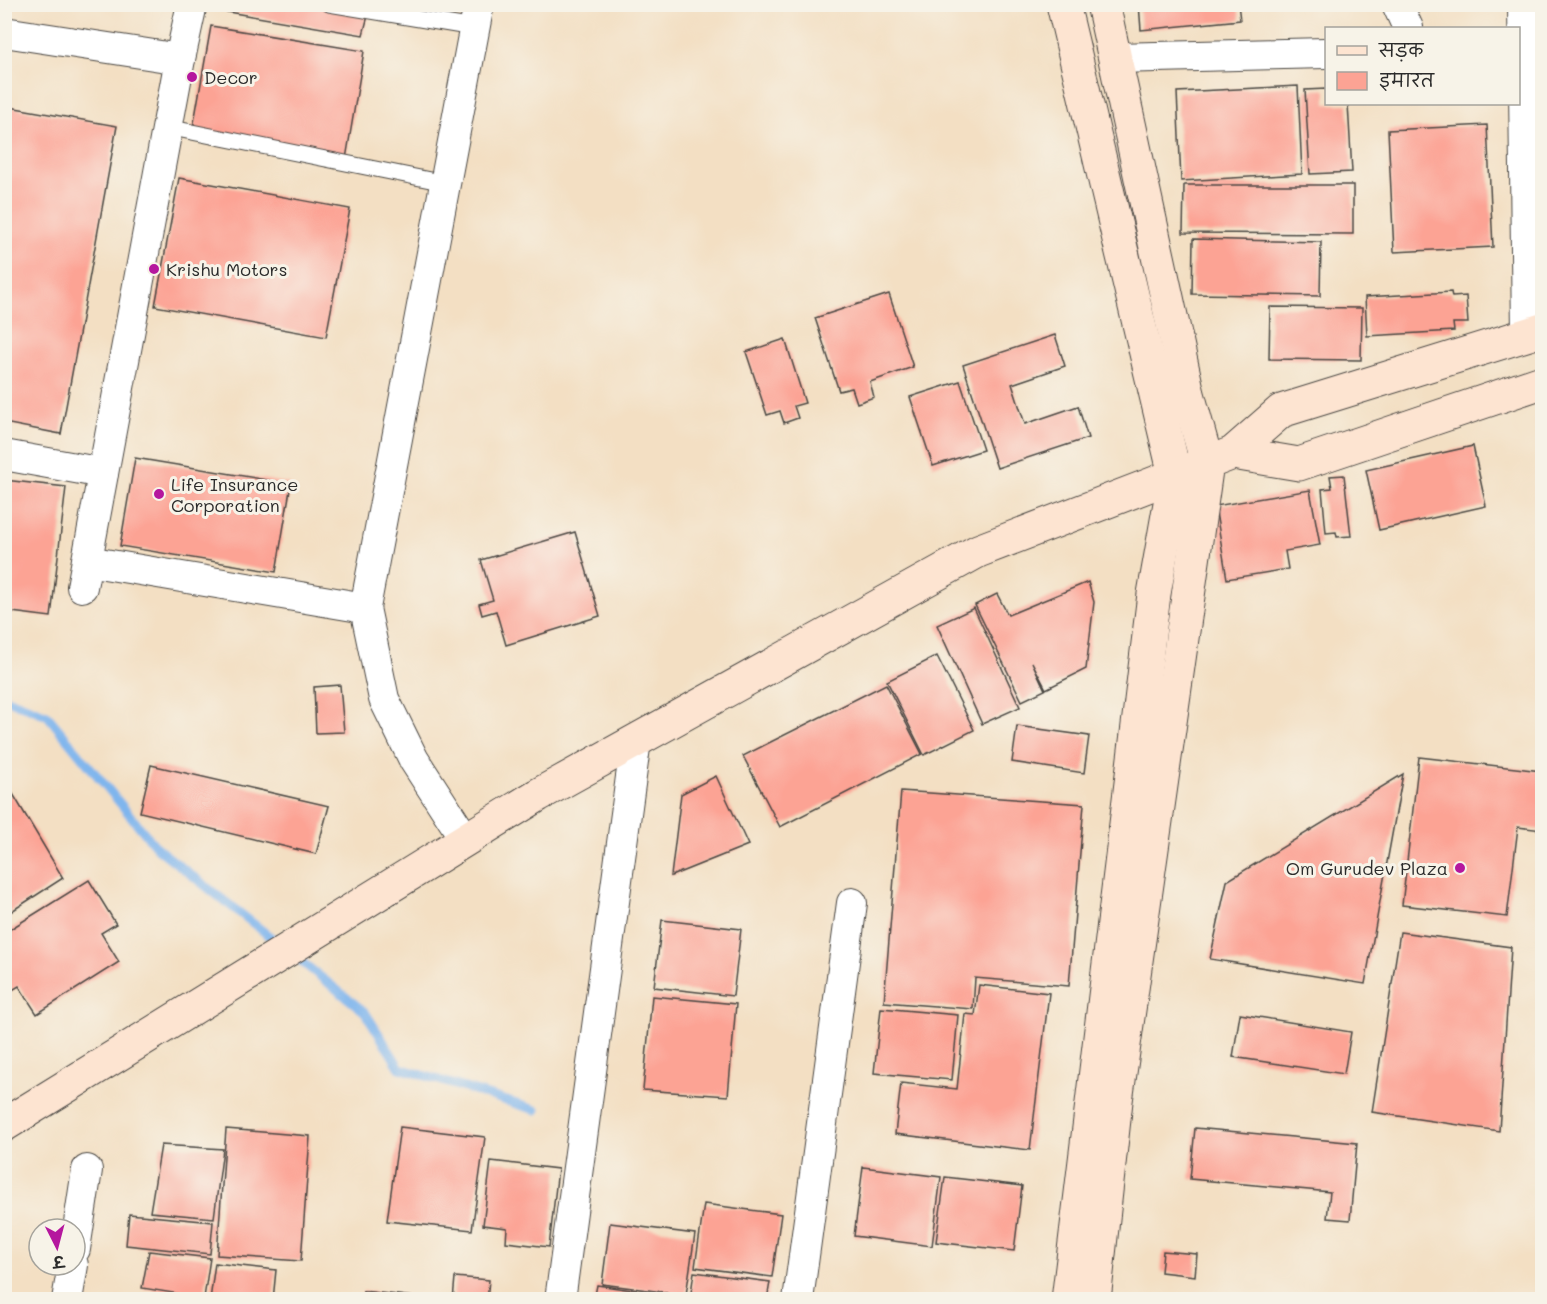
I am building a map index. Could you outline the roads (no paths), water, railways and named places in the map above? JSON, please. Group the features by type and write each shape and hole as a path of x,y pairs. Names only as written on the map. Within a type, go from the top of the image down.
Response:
{"street":[{"path":"192,4 167,127 85,574 365,608"},
{"path":"1063,4 1175,475 1154,594 1152,742 1094,1299"},
{"path":"1068,1299 1152,742 1220,458 1188,394 1103,4"},
{"path":"1397,4 1408,27"},
{"path":"4,1125 538,795 978,551 1220,458 1281,411 1534,333 1528,50 1523,4"},
{"path":"465,839 414,760 384,699 365,608 477,16"},
{"path":"4,32 180,60"},
{"path":"1115,58 1325,53"},
{"path":"1220,458 1299,464 1542,382"},
{"path":"4,455 103,473"},
{"path":"560,1299 636,740"},
{"path":"798,1299 852,903"},
{"path":"80,1217 87,1170"},
{"path":"67,1299 71,1277"}],"lane":[{"path":"329,4 477,16"},
{"path":"167,127 445,183"}],"waterway":[{"path":"4,698 47,715 157,848 282,946"},
{"path":"293,955 365,1012 400,1068 536,1110"}],"place":[{"name":"Decor","path":"192,77"},
{"name":"Krishu Motors","path":"154,269"},
{"name":"Life Insurance Corporation","path":"159,494"},
{"name":"Om Gurudev Plaza","path":"1460,868"}]}
